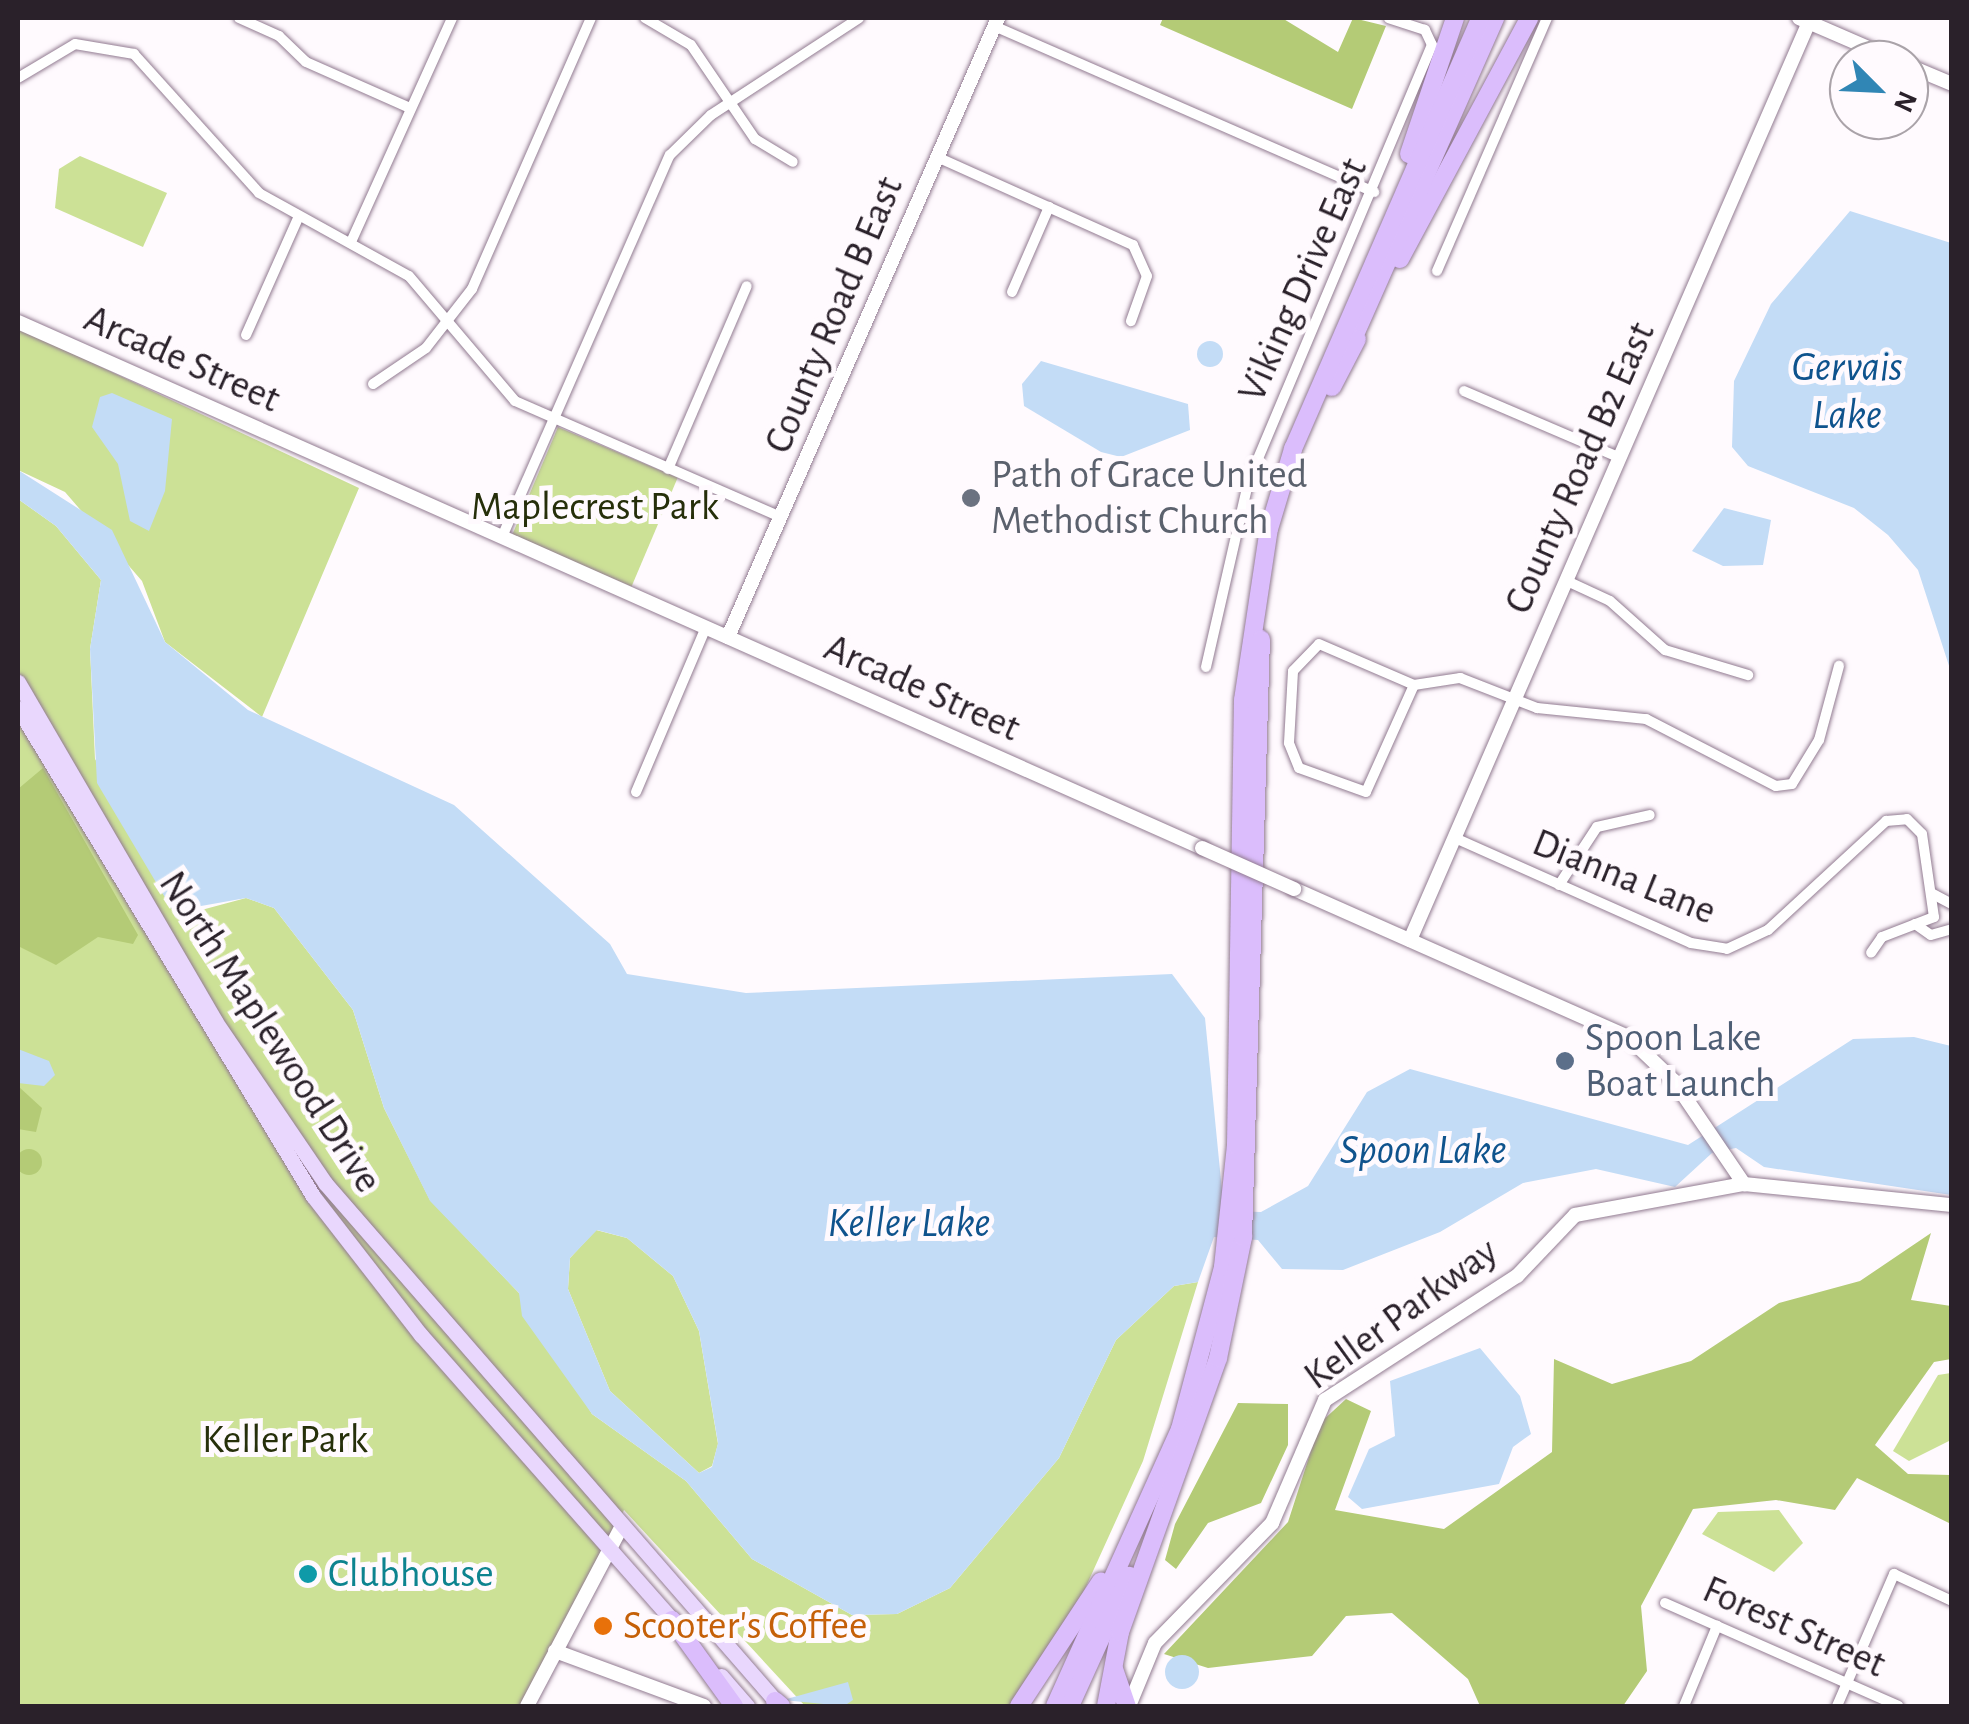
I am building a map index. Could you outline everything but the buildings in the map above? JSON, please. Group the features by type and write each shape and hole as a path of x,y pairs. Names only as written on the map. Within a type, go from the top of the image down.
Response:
{"highway":[{"path":"1362,287 1455,18"},
{"path":"1240,1191 1252,611 1293,449 1480,18"},
{"path":"1106,1706 1112,1658 1200,1415 1232,1257 1240,1191 1261,632 1291,488 1495,18"},
{"path":"1332,387 1529,18"},
{"path":"1055,1706 1166,1462 1232,1257"},
{"path":"1070,1706 1200,1415"},
{"path":"1019,1706 1050,1671 1166,1462"},
{"path":"672,1620 734,1706"},
{"path":"1112,1658 1128,1706"}],"main road":[{"name":"North Maplewood Drive","path":"18,682 294,1141 390,1266 779,1705"},
{"name":"North Maplewood Drive","path":"18,708 313,1196 605,1546 748,1706"}],"street":[{"path":"239,18 279,36 306,62 410,108"},
{"path":"352,242 452,18"},
{"path":"373,384 448,323 480,273 591,18"},
{"path":"645,18 691,44 755,139 793,162"},
{"path":"502,537 659,173 730,102 859,18"},
{"name":"Viking Drive East","path":"1206,667 1249,480 1374,192 1430,35 1389,18"},
{"path":"1436,271 1546,18"},
{"path":"1804,20 1850,40"},
{"name":"County Road B2 East","path":"1410,940 1620,458 1804,20"},
{"path":"996,22 1374,192"},
{"name":"County Road B East","path":"728,637 996,22"},
{"path":"18,78 75,44 125,49 243,178 298,218 352,242 409,276 504,391 552,420 780,517"},
{"path":"937,157 1049,206 1140,252 1148,276 1131,321"},
{"path":"1012,292 1049,206"},
{"path":"246,334 298,218"},
{"path":"668,469 747,286"},
{"name":"Arcade Street","path":"18,322 1628,1037 1710,1130 1744,1184"},
{"path":"1464,391 1620,458"},
{"path":"1567,581 1610,601 1665,650 1748,676"},
{"path":"636,792 706,627"},
{"path":"1414,685 1366,792 1299,768 1289,743 1293,671 1319,644 1414,685 1460,678 1514,700 1646,719 1688,734 1740,772 1792,784 1819,740 1839,666"},
{"path":"1559,885 1596,826 1650,815"},
{"name":"Dianna Lane","path":"1455,838 1703,948 1739,947 1900,818 1922,834 1931,893"},
{"path":"1931,893 1952,904"},
{"path":"1871,953 1882,937 1934,917 1931,893"},
{"path":"1915,924 1931,936 1952,929"},
{"name":"Keller Parkway","path":"1128,1706 1139,1667 1164,1634 1266,1531 1312,1418 1334,1392 1516,1276 1589,1208 1744,1184 1952,1204"},
{"path":"527,1706 605,1546 621,1528"},
{"path":"1837,1706 1894,1574 1952,1601"},
{"name":"Forest Street","path":"1665,1603 1898,1706"},
{"path":"1684,1706 1717,1626"},
{"path":"555,1651 704,1706"}],"green space":[{"path":"1163,18 1282,18 1338,52 1353,18 1386,26 1352,109 1160,25"},
{"path":"80,156 167,193 143,247 55,208 59,169"},
{"path":"18,328 359,488 262,717 165,642 142,581 65,492 18,470"},
{"name":"Maplecrest Park","path":"558,427 678,478 632,586 512,536"},
{"name":"Keller Park","path":"18,499 56,526 101,580 90,649 95,759 194,912 246,898 274,908 353,1010 384,1108 430,1200 519,1293 592,1414 686,1481 752,1559 852,1615 897,1614 950,1588 1059,1458 1116,1340 1174,1286 1198,1282 1143,1461 1059,1646 1009,1706 805,1706 624,1510 528,1706 18,1706"},
{"path":"43,768 138,935 133,944 98,937 56,965 18,946 18,789"},
{"path":"18,1086 42,1108 36,1132 18,1129"},
{"path":"29,1149 38,1153 42,1162 38,1171 29,1175 20,1171 16,1162 20,1153"},
{"path":"596,1230 627,1238 673,1276 699,1331 718,1444 712,1466 699,1473 610,1391 568,1289 570,1258"},
{"path":"1931,1233 1911,1300 1951,1306 1951,1359 1934,1362 1875,1445 1908,1474 1951,1475 1951,1524 1857,1478 1835,1510 1776,1500 1693,1509 1641,1606 1647,1671 1623,1706 1480,1706 1468,1679 1392,1613 1346,1616 1312,1656 1208,1668 1164,1654 1288,1522 1320,1423 1346,1399 1371,1411 1335,1510 1444,1529 1552,1452 1554,1359 1612,1384 1691,1361 1779,1303 1860,1281"},
{"path":"1951,1373 1951,1440 1909,1461 1893,1451 1938,1375"},
{"path":"1238,1403 1288,1404 1288,1445 1261,1503 1208,1523 1176,1569 1165,1560 1175,1524"},
{"path":"1779,1510 1803,1543 1774,1572 1702,1534 1718,1512"}],"water":[{"name":"Gervais Lake","path":"1850,211 1951,243 1951,672 1918,570 1888,535 1854,508 1748,466 1732,447 1734,381 1771,304"},
{"path":"1210,341 1219,345 1223,354 1219,363 1210,367 1201,363 1197,354 1201,345"},
{"path":"1041,361 1188,404 1190,430 1121,457 1101,452 1024,406 1022,384"},
{"path":"112,393 172,419 165,491 149,531 130,521 118,464 92,427 100,397"},
{"name":"Keller Lake","path":"18,470 112,530 165,642 248,710 454,805 610,944 627,974 746,993 1172,974 1205,1018 1224,1211 1261,1212 1308,1186 1367,1092 1410,1069 1688,1145 1853,1039 1914,1037 1951,1046 1951,1195 1764,1167 1736,1148 1712,1153 1675,1187 1596,1169 1523,1183 1440,1232 1343,1270 1282,1269 1258,1240 1214,1237 1198,1282 1174,1286 1116,1340 1059,1458 950,1588 897,1614 852,1615 752,1559 686,1481 592,1414 522,1316 519,1293 430,1201 384,1108 353,1010 274,908 246,898 173,911 97,783 90,649 101,580 56,526 18,499","holes":["597,1230 627,1238 673,1276 699,1331 718,1443 712,1467 699,1473 610,1391 568,1289 570,1258"]},
{"path":"1724,508 1771,520 1763,565 1723,566 1692,551"},
{"path":"18,1049 49,1061 55,1075 44,1086 18,1083"},
{"path":"1480,1348 1520,1396 1531,1434 1513,1447 1499,1484 1362,1509 1348,1497 1369,1449 1395,1436 1390,1381"},
{"path":"1182,1655 1194,1660 1199,1672 1194,1684 1182,1689 1170,1684 1165,1672 1170,1660"},
{"path":"848,1682 853,1700 844,1706 783,1700"}],"place":[{"name":"Path of Grace United Methodist Church","path":"971,498"},
{"name":"Spoon Lake Boat Launch","path":"1565,1061"},
{"name":"Clubhouse","path":"308,1574"},
{"name":"Scooter's Coffee","path":"603,1626"}],"water label":[{"name":"Spoon Lake","path":"1423,1150"}]}
